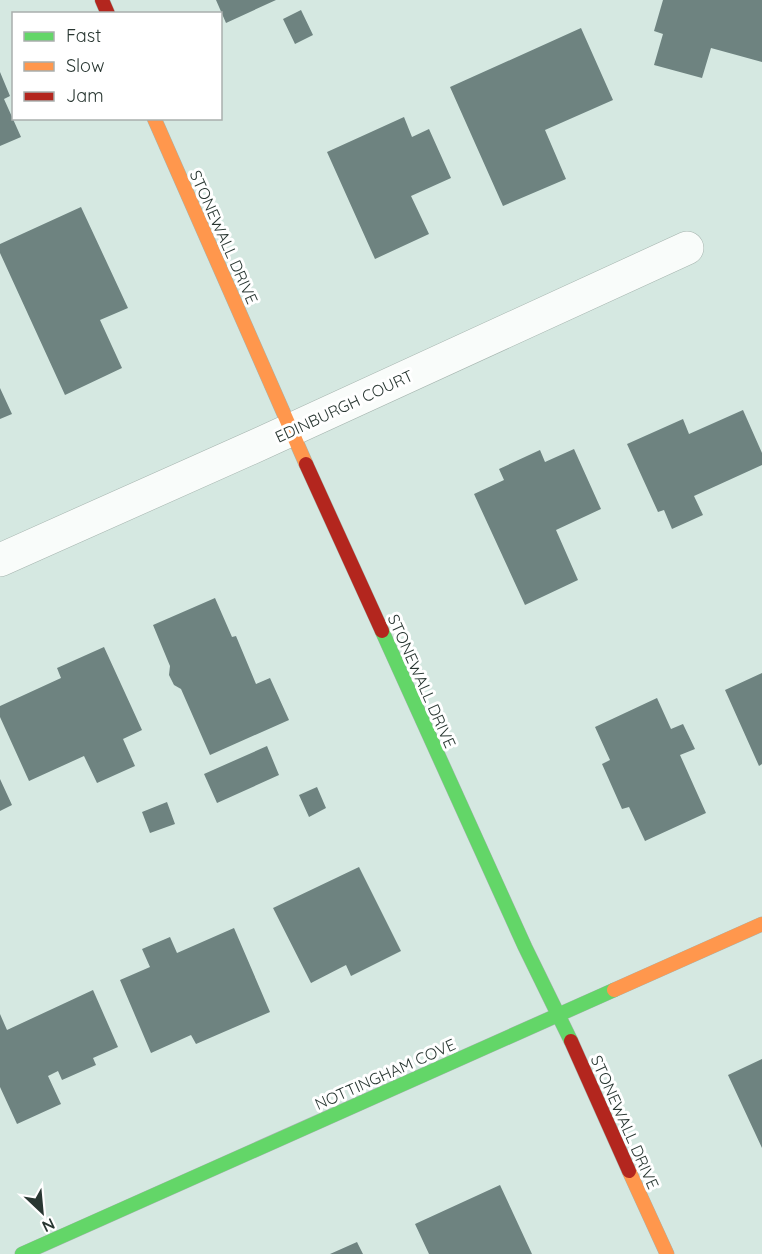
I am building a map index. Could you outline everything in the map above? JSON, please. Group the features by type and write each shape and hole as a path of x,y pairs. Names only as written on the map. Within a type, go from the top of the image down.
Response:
{"street":[{"name":"STONEWALL DRIVE","path":"155,120 291,430 667,1254"},
{"name":"EDINBURGH COURT","path":"0,560 291,430 687,248"},
{"name":"NOTTINGHAM COVE","path":"22,1254 762,924"}],"building":[{"path":"216,0 276,0 226,23"},
{"path":"663,0 762,0 762,62 711,48 702,78 654,65 663,34 654,31"},
{"path":"301,10 313,35 295,44 283,19"},
{"path":"581,28 613,100 545,130 566,179 503,206 450,87"},
{"path":"0,72 10,96 4,99 21,137 0,146"},
{"path":"404,117 412,137 429,129 451,178 411,196 429,234 375,259 327,152"},
{"path":"81,207 128,308 100,320 122,368 65,395 0,253 0,244"},
{"path":"0,388 12,414 0,419"},
{"path":"743,410 762,453 762,465 694,496 703,515 672,529 664,510 658,512 627,444 683,419 689,434"},
{"path":"574,449 601,509 556,530 578,580 525,605 474,494 504,480 499,469 540,450 545,462"},
{"path":"215,598 232,637 236,636 256,684 270,678 289,720 210,755 181,689 174,685 169,675 170,666 153,625"},
{"path":"104,647 142,730 123,739 135,766 97,783 84,756 29,781 0,717 0,706 61,678 57,668"},
{"path":"762,673 762,764 759,766 725,690"},
{"path":"657,698 671,729 683,724 695,749 680,755 706,813 645,841 629,807 622,809 602,764 610,760 595,727"},
{"path":"267,746 279,775 217,803 204,774"},
{"path":"0,779 12,805 0,811"},
{"path":"317,787 326,808 309,817 299,795"},
{"path":"167,802 175,824 150,833 142,812"},
{"path":"359,867 401,951 351,976 346,965 311,983 273,908"},
{"path":"234,928 270,1012 196,1044 191,1035 151,1053 120,980 150,967 142,949 170,937 177,953"},
{"path":"93,990 118,1047 93,1058 96,1065 62,1080 58,1071 48,1076 61,1104 17,1124 0,1087 0,1014 7,1030"},
{"path":"762,1059 762,1148 728,1075"},
{"path":"500,1185 532,1254 429,1254 415,1224"},
{"path":"357,1242 363,1254 330,1254"}],"traffic: fast":[{"path":"382,631 525,947 571,1041"},
{"path":"22,1254 614,990"}],"traffic: slow":[{"path":"155,120 306,464"},
{"path":"614,990 762,924"},
{"path":"629,1171 667,1254"}],"traffic: jam":[{"path":"102,0 107,12"},
{"path":"306,464 382,631"},
{"path":"571,1041 629,1171"}]}
